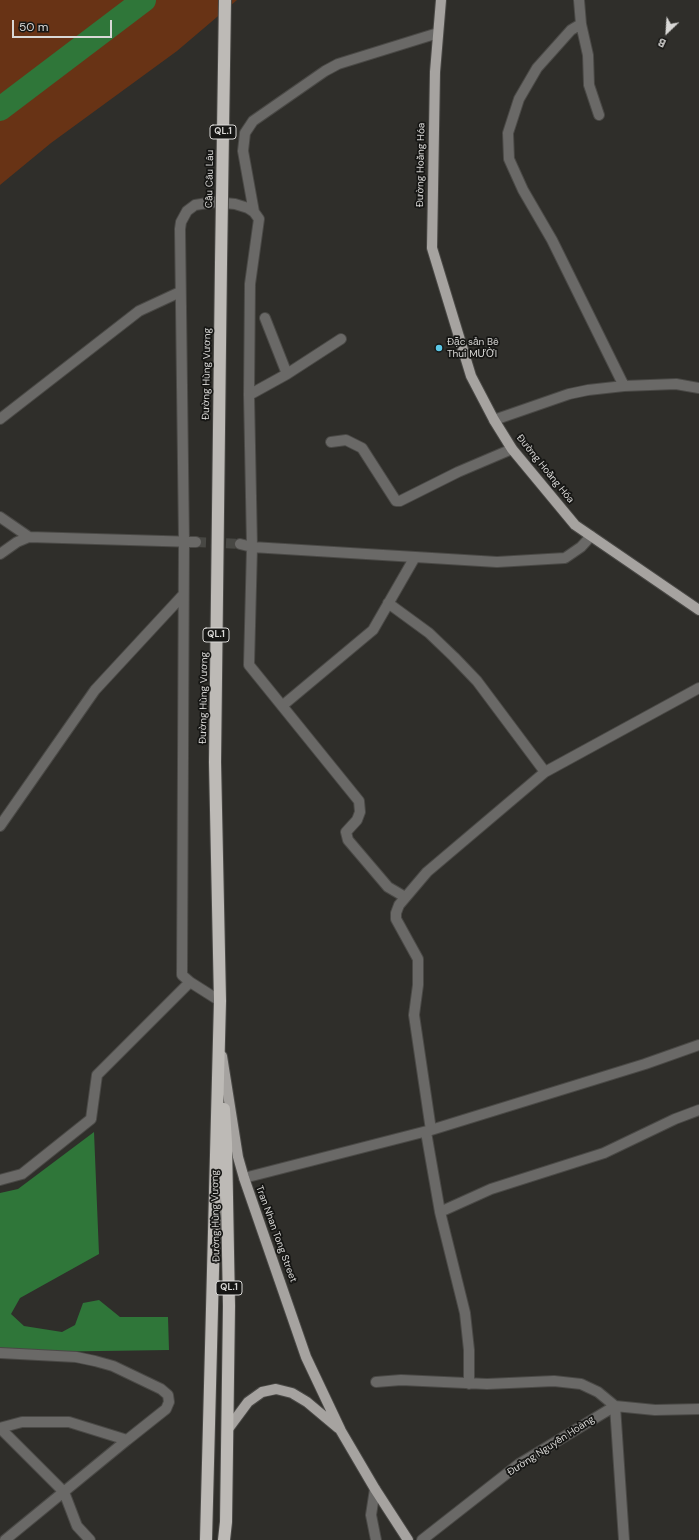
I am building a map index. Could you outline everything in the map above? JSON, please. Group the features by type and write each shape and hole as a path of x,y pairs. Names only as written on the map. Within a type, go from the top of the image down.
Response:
{"highway":[{"name":"Cầu Câu Lâu","path":"221,263 225,0"},
{"name":"Đường Hùng Vương","path":"206,1540 220,1001 215,762 221,263"},
{"name":"Đường Hùng Vương","path":"219,1036 226,1143 229,1253 228,1429 226,1522 224,1540"}],"main road":[{"name":"Đường Hoằng Hóa","path":"441,0 435,72 432,248 471,376 494,420 512,449 575,525 699,610"},
{"name":"Tran Nhan Tong Street","path":"219,1036 238,1157 306,1357 341,1431 375,1489 406,1537"},
{"name":"Tran Nhan Tong Street","path":"228,1429 248,1402 262,1392 276,1389 292,1393 307,1402 341,1431"}],"street":[{"path":"579,0 581,24 588,55 589,85 599,115"},
{"path":"581,24 566,34 537,68 519,99 508,133 509,159 522,190 552,240 624,386"},
{"path":"254,212 243,151 245,133 253,121 325,71 338,64 438,33"},
{"path":"220,1001 190,982 182,975 184,542 180,229 184,216 190,207 195,204 214,202 235,204 248,208 254,212 259,219 250,284 249,396 252,547 249,665 359,801 360,812 357,820 346,832 348,840 388,887 405,897"},
{"path":"0,419 139,311 180,292"},
{"path":"265,318 287,374"},
{"path":"249,396 287,374 341,339"},
{"path":"494,420 569,394 588,390 624,386 676,384 699,388"},
{"path":"331,442 346,440 362,448 396,501 400,501 458,472 512,449"},
{"path":"0,517 29,537"},
{"path":"240,544 252,547 497,562 565,558 581,547 591,536"},
{"path":"0,554 17,542 29,537 196,542"},
{"path":"282,706 373,630 415,557"},
{"path":"0,826 94,690 183,595"},
{"path":"388,603 429,633 477,681 545,772"},
{"path":"468,1384 469,1350 465,1312 440,1212 428,1131 414,1015 418,985 418,959 397,922 397,909 405,897 427,872 545,772 699,688"},
{"path":"0,1180 22,1174 91,1119 98,1075 190,982"},
{"path":"244,1178 428,1131 645,1064 699,1045"},
{"path":"440,1212 491,1189 604,1152 675,1119 699,1110"},
{"path":"0,1353 76,1357 113,1366 161,1389 168,1395 169,1402 166,1409 5,1540"},
{"path":"376,1382 401,1380 468,1384 554,1381 568,1382 591,1388 615,1406 655,1410 699,1410"},
{"path":"615,1406 624,1540"},
{"name":"Đường Nguyễn Hoàng","path":"422,1540 519,1464 615,1406"},
{"path":"90,1540 77,1526 64,1492 0,1428 22,1422 69,1422 127,1440"},
{"path":"375,1489 371,1515 376,1540"}],"shaded area":[{"path":"0,0 237,0 177,51 51,143 0,185"},
{"path":"94,1132 99,1254 20,1298 11,1314 24,1326 62,1332 75,1325 83,1303 99,1300 120,1317 168,1317 169,1350 33,1352 0,1348 0,1193 18,1189"}],"waterway":[{"path":"0,109 144,0"}],"tunnel":[{"path":"196,542 240,544"}],"place":[{"name":"Đặc sản Bê Thui MƯỜI","path":"439,348"}]}
